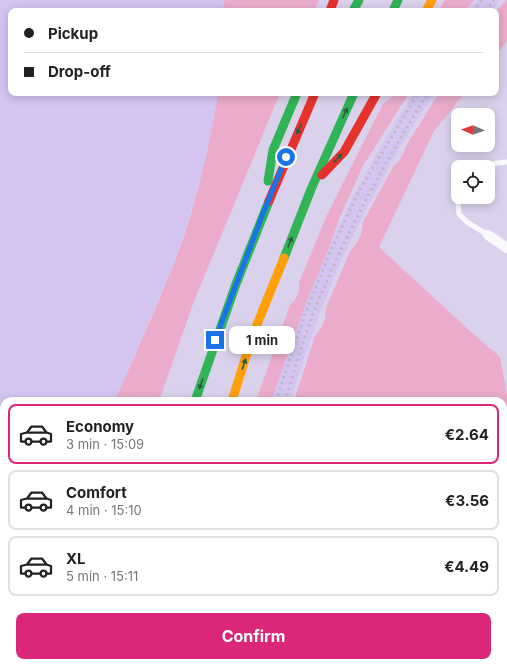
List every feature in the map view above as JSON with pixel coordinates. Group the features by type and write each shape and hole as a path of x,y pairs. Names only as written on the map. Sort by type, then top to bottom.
{"highway":[{"path":"262,216 273,150 296,96"},
{"path":"196,397 210,354 262,216 286,157 314,96"},
{"path":"233,397 252,337 312,187 353,96"},
{"path":"312,187 344,152 375,96"}],"street":[{"path":"488,235 507,248"}],"lane":[{"path":"495,163 507,162"},
{"path":"458,204 459,214 467,222 488,235"}],"shaded area":[{"path":"0,0 225,0 223,8 8,8 8,96 217,96 217,100 201,181 175,260 117,397 0,397"},
{"path":"225,0 319,0 315,8 223,8"},
{"path":"445,0 474,0 467,8 440,8"},
{"path":"479,0 500,0 494,8 472,8"},
{"path":"507,0 507,41 499,51 499,8"},
{"path":"217,96 279,96 193,304 160,397 117,397 175,261 189,222 205,161"},
{"path":"392,96 407,96 363,166 340,217 306,303 272,397 257,397 290,305 298,295 299,283 326,217 383,104"},
{"path":"412,96 432,96 400,147 363,215 341,261 319,315 291,397 272,397 306,303 330,245 357,189 387,136"},
{"path":"437,96 463,96 453,108 451,108 451,110 434,131 379,247 500,357 507,397 295,397 315,336 325,319 326,308 350,251 357,243 361,234 363,222 393,167 400,160 409,141"}],"railway":[{"path":"475,8 482,0"},
{"path":"488,8 494,0"},
{"path":"277,397 305,314 330,252 359,191 416,96"},
{"path":"286,397 312,317 350,230 395,147 426,96"}],"traffic: fast":[{"path":"355,8 359,0"},
{"path":"394,8 398,0"},
{"path":"268,181 273,150 296,96"},
{"path":"284,258 312,187 353,96"},
{"path":"196,397 236,284 269,201"}],"traffic: slow":[{"path":"428,8 432,0"},
{"path":"233,397 252,337 284,258"}],"traffic: jam":[{"path":"331,8 334,0"},
{"path":"269,201 314,96"},
{"path":"322,175 344,152 375,96"}],"route":[{"path":"215,340 286,157"}]}
